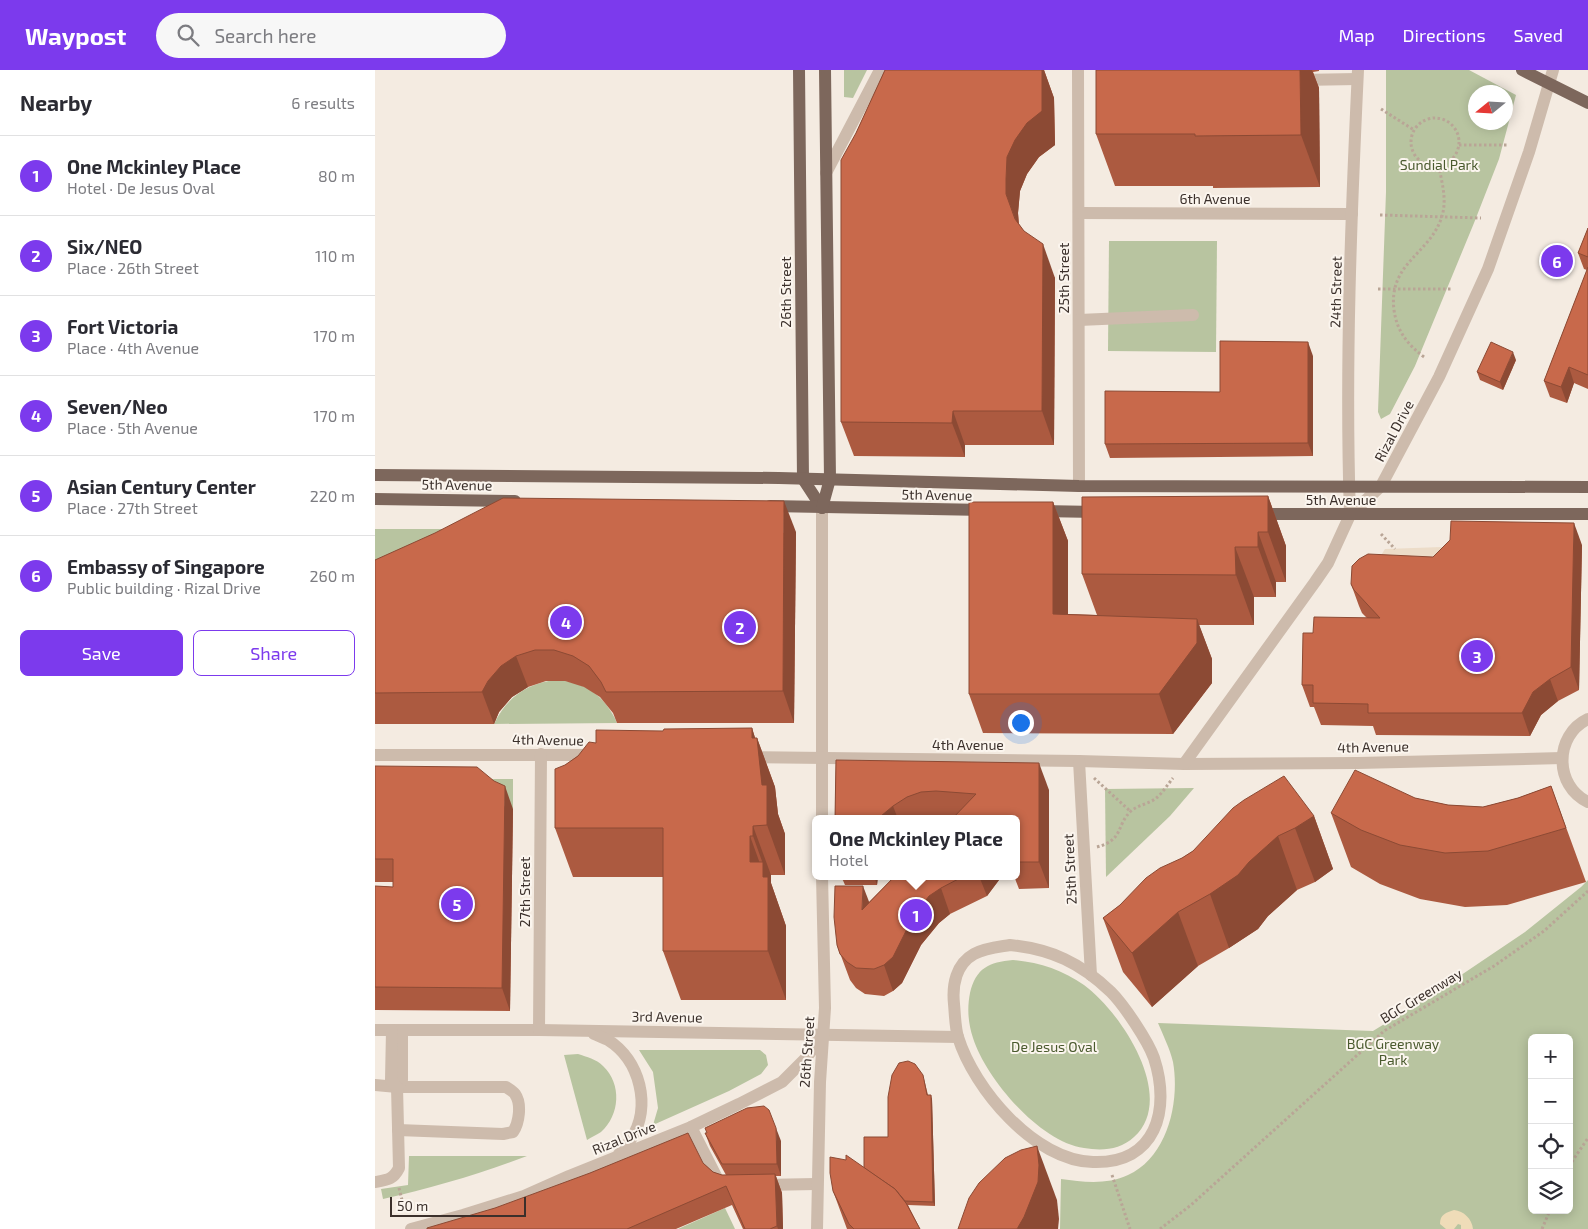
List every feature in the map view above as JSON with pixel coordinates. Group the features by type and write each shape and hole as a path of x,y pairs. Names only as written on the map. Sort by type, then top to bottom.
{"main road":[{"name":"26th Street","path":"799,70 803,479"},
{"path":"822,508 830,479 825,70"},
{"path":"1522,70 1588,103"},
{"name":"5th Avenue","path":"375,475 830,479 1079,486 1588,487"},
{"path":"803,479 822,508"},
{"name":"5th Avenue","path":"375,499 525,501"},
{"name":"5th Avenue","path":"761,506 997,510"},
{"path":"1027,511 1106,512"},
{"name":"5th Avenue","path":"1246,514 1588,514"}],"street":[{"path":"826,173 880,70"},
{"name":"25th Street","path":"1078,70 1079,486"},
{"name":"Rizal Drive","path":"1184,764 1328,563 1350,515 1381,486 1439,378 1488,269 1529,152 1553,70"},
{"path":"1289,80 1357,74"},
{"name":"24th Street","path":"1350,515 1352,214 1357,74"},
{"name":"6th Avenue","path":"1079,214 1352,214"},
{"path":"1079,320 1193,315"},
{"path":"822,508 822,815"},
{"path":"1588,719 1572,732 1565,744 1562,758 1563,774 1571,788 1588,802"},
{"name":"27th Street","path":"539,1030 541,754"},
{"name":"4th Avenue","path":"375,755 609,755"},
{"name":"4th Avenue","path":"731,757 1184,764 1358,763 1562,758"},
{"name":"25th Street","path":"1079,761 1091,976"},
{"name":"26th Street","path":"817,1229 820,1082 825,1008 822,880"},
{"path":"1010,945 1052,953 1091,976 1112,992 1128,1013 1153,1056 1160,1082 1161,1105 1152,1136 1139,1150 1125,1158 1107,1163 1069,1158 1047,1148 1027,1135 1007,1117 975,1073 958,1036 953,995 954,980 961,965 973,955 988,948 1010,945"},
{"name":"3rd Avenue","path":"375,1030 539,1030 958,1036"},
{"path":"375,1182 387,1180 395,1176 399,1168 397,1087 402,1080 397,1030"},
{"path":"587,1032 608,1040 625,1055 637,1074 642,1096 640,1118 632,1139 617,1156"},
{"name":"Rizal Drive","path":"411,1229 524,1196 691,1127 782,1082 805,1059 824,1035"},
{"path":"375,1085 397,1087 506,1087 515,1092 518,1101 517,1125 513,1132 503,1134 398,1130"},
{"path":"691,1127 717,1178 722,1183 744,1185 817,1184"}],"path":[{"path":"1381,109 1414,130"},
{"path":"1431,118 1447,120 1453,125 1458,134 1459,145 1454,159 1439,167 1423,163 1417,158 1412,149 1411,141 1414,130 1422,121 1431,118"},
{"path":"1459,145 1508,145"},
{"path":"1424,356 1411,347 1402,336 1395,319 1394,289 1398,277 1434,233 1442,217 1444,202 1439,167"},
{"path":"1380,215 1481,218"},
{"path":"1378,289 1452,289"},
{"path":"1381,534 1395,549"},
{"path":"1079,761 1105,789 1130,811"},
{"path":"1084,850 1105,845 1112,841 1120,831 1130,811 1155,799 1184,764"},
{"name":"BGC Greenway","path":"1160,1229 1191,1205 1384,1031 1494,966 1537,936 1588,891"},
{"path":"1573,1160 1588,1138"},
{"path":"1107,1163 1130,1229"},
{"path":"1541,1229 1548,1214"}],"green space":[{"path":"844,70 867,70 853,98 844,97"},
{"name":"Sundial Park","path":"1386,70 1469,70 1497,85 1468,85 1468,130 1507,130 1499,159 1415,366 1390,414 1381,419 1378,412 1386,192"},
{"name":"Sundial Park","path":"1513,93 1516,95 1513,106"},
{"path":"1109,241 1217,241 1216,352 1108,351"},
{"path":"375,529 514,529 375,596"},
{"path":"556,680 577,684 593,692 607,705 617,723 494,724 511,699 519,693 536,684"},
{"path":"482,779 513,779 513,809"},
{"path":"1194,788 1170,816 1106,877 1105,789"},
{"name":"BGC Greenway Park","path":"1588,880 1588,1229 1060,1229 1061,1179 1095,1182 1120,1178 1142,1167 1162,1142 1172,1110 1175,1094 1175,1077 1172,1057 1158,1023 1373,1031 1433,994 1525,932"},
{"name":"De Jesus Oval","path":"1013,960 1050,968 1068,975 1084,985 1113,1014 1127,1034 1139,1056 1147,1078 1150,1100 1146,1120 1134,1137 1123,1145 1104,1149 1084,1148 1067,1143 1050,1134 1017,1106 990,1072 971,1032 968,1010 970,993 976,978 985,968 997,962"},
{"path":"639,1050 760,1050 766,1055 768,1065 761,1074 729,1091 653,1125 658,1108 653,1072"},
{"path":"578,1054 594,1060 603,1066 609,1073 616,1090 615,1108 612,1117 601,1132 587,1140 564,1055"},
{"path":"409,1156 527,1156 456,1180 383,1199 381,1189 408,1185"},
{"path":"725,1208 735,1229 678,1229"}],"sand":[{"path":"1454,1210 1467,1216 1473,1229 1461,1229 1461,1225 1458,1224 1454,1229 1446,1229 1440,1224 1442,1216"}],"shaded area":[{"path":"1442,547 1433,560 1380,557 1385,549"}],"building":[{"path":"885,70 1042,70 1042,111 1027,123 1015,140 1007,157 1006,194 1015,219 1024,231 1043,244 1042,411 953,411 952,423 841,422 841,160 856,133"},
{"path":"1096,70 1300,70 1301,135 1195,136 1195,134 1096,134"},
{"path":"1588,228 1588,257 1578,253"},
{"path":"1588,267 1588,375 1569,367 1561,387 1544,381"},
{"path":"1220,341 1308,342 1308,443 1105,444 1105,391 1220,392"},
{"path":"1491,342 1513,352 1500,382 1477,372"},
{"path":"1268,496 1268,532 1258,532 1258,547 1235,547 1236,575 1082,574 1082,497"},
{"path":"503,498 784,501 783,691 606,692 589,666 573,656 554,650 535,650 516,656 501,666 488,681 482,692 375,693 375,560 435,533"},
{"path":"969,502 1053,502 1053,614 1197,619 1197,643 1159,694 969,694"},
{"path":"1451,521 1574,523 1571,667 1550,679 1533,692 1522,713 1368,713 1368,704 1313,703 1313,685 1302,685 1303,633 1313,633 1314,617 1380,618 1354,590 1351,584 1352,566 1368,554 1433,557 1450,540"},
{"path":"752,728 752,738 757,738 762,785 767,785 767,825 753,826 753,836 750,836 750,862 763,862 763,877 768,877 768,951 663,951 663,828 555,828 555,769 578,756 589,742 596,743 596,730 663,731 664,729"},
{"path":"836,760 1039,763 1039,862 1020,862 1020,815 956,815 976,794 936,791 921,792 907,797 882,815 835,815"},
{"path":"375,766 477,767 494,781 505,786 502,988 375,987 375,886 393,887 393,859 375,859"},
{"path":"1355,770 1415,798 1448,805 1483,807 1518,798 1551,786 1566,828 1488,851 1445,853 1400,845 1361,830 1331,813"},
{"path":"1284,776 1314,816 1278,836 1249,862 1238,875 1178,912 1132,953 1103,918 1120,905 1146,878 1160,868 1193,851 1233,808"},
{"path":"891,880 956,880 929,896 912,919 893,957 884,965 874,969 856,968 840,954 837,945 834,917 835,886 863,886 862,910"},
{"path":"908,1061 915,1064 923,1075 927,1095 931,1095 933,1202 905,1201 895,1189 864,1168 864,1137 888,1137 888,1097 892,1075 899,1063"},
{"path":"764,1106 769,1110 776,1128 777,1164 722,1164 705,1133 707,1133 705,1128 747,1108"},
{"path":"688,1133 703,1163 713,1172 722,1175 775,1174 777,1226 770,1229 745,1229 726,1186 627,1229 427,1229 495,1208 590,1173"},
{"path":"1037,1146 1038,1182 1017,1229 958,1229 969,1198 979,1183 1005,1158 1021,1150"},
{"path":"846,1155 895,1189 906,1203 920,1229 854,1229 849,1224 833,1191 830,1173 830,1157 846,1160"}],"place":[{"name":"Embassy of Singapore","path":"1557,261"},
{"name":"Seven/Neo","path":"566,622"},
{"name":"Six/NEO","path":"740,627"},
{"name":"Fort Victoria","path":"1477,656"},
{"name":"Asian Century Center","path":"457,904"},
{"name":"One Mckinley Place","path":"916,915"}]}
